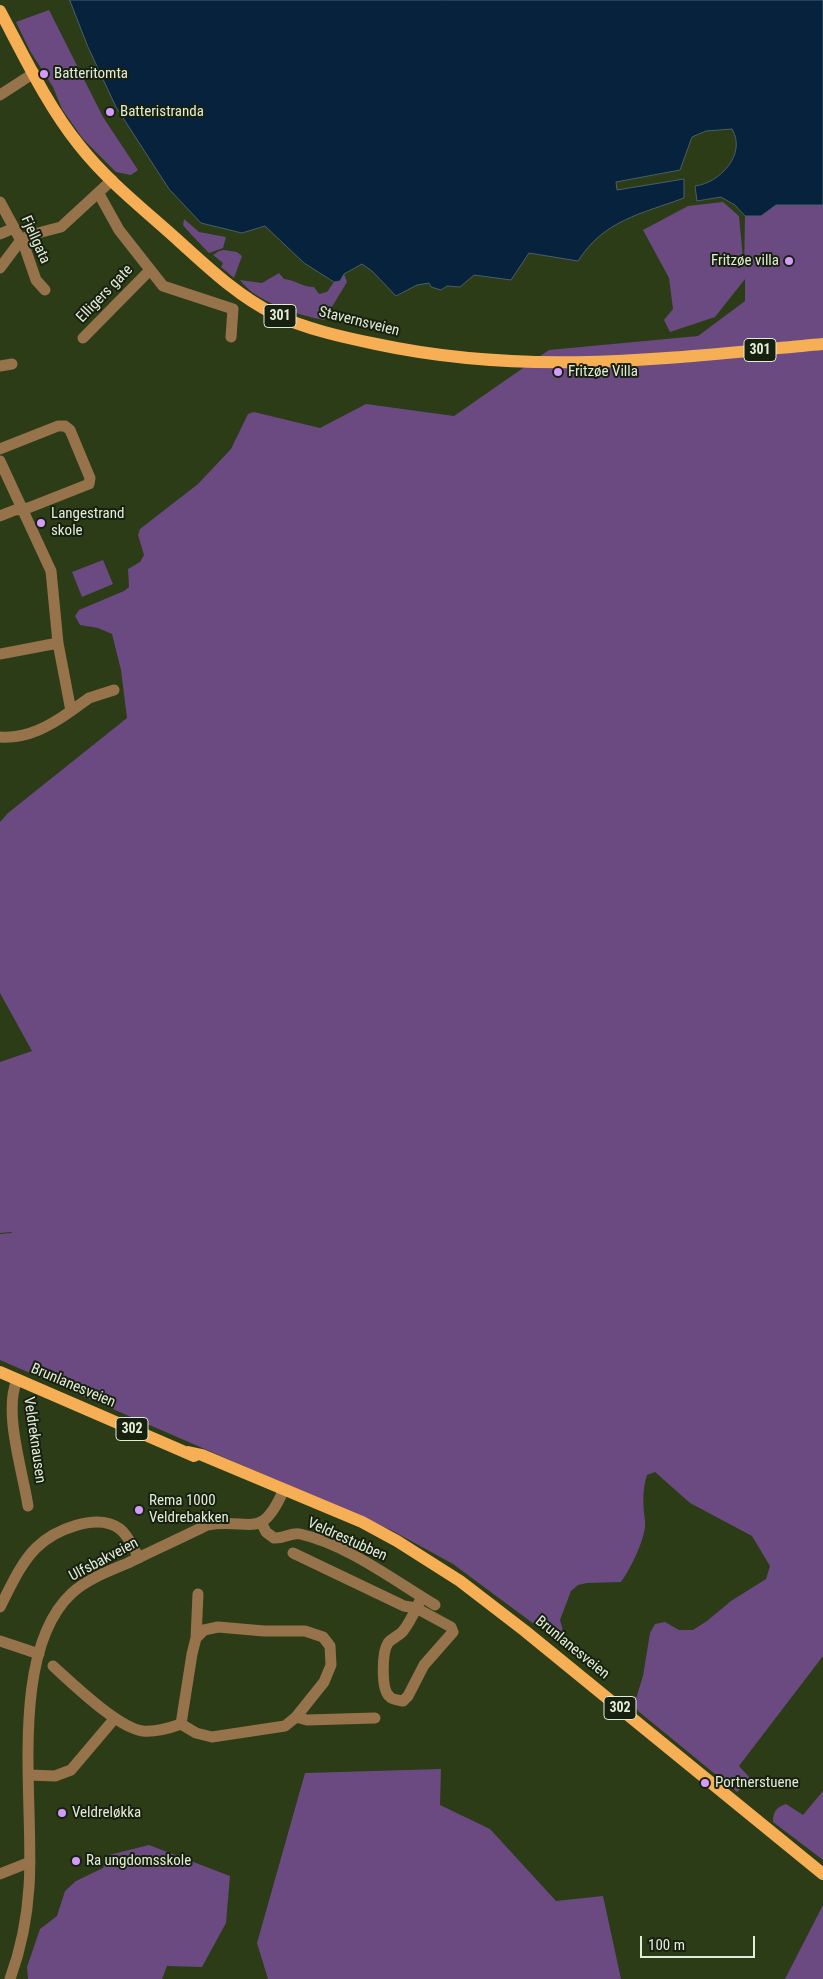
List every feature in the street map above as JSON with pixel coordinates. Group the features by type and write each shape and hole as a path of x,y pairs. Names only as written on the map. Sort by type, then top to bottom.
{"main road":[{"name":"Stavernsveien","path":"0,10 69,132 88,156 218,276 248,299 295,322 370,343 452,357 562,364 636,361 823,344"},
{"name":"Brunlanesveien","path":"0,1372 188,1452 202,1455 411,1551 485,1599 823,1874"}],"street":[{"path":"0,96 34,73"},
{"path":"0,268 20,240 30,234 61,227 112,180"},
{"name":"Elligers gate","path":"99,194 119,230 149,271 163,286 230,306 234,312 231,337"},
{"name":"Fjellgata","path":"0,202 20,240 36,280 45,290"},
{"path":"0,234 14,228"},
{"name":"Elligers gate","path":"83,338 149,271"},
{"path":"0,366 12,364"},
{"path":"0,449 58,426 65,426 73,438 90,478 90,482 23,509 0,516"},
{"path":"0,461 51,572 58,643 71,711"},
{"path":"0,654 58,643"},
{"path":"0,736 32,733 55,722 89,698 114,690"},
{"name":"Veldreknausen","path":"17,1380 12,1392 14,1426 28,1506"},
{"path":"261,1522 271,1516 283,1493"},
{"path":"0,1608 36,1548 71,1526 96,1522 112,1524 121,1529 139,1558"},
{"name":"Ulfsbakveien","path":"10,1979 24,1932 30,1862 30,1702 39,1654 48,1625 72,1593 101,1575 207,1526 228,1523 247,1526 261,1522"},
{"name":"Veldrestubben","path":"261,1522 270,1536 284,1538 295,1533 308,1536 370,1565 435,1604"},
{"path":"293,1553 404,1606 416,1608 451,1627 452,1632 424,1665 408,1696 403,1701 391,1699 385,1689 385,1651 390,1641 404,1630 416,1608 422,1597"},
{"path":"181,1724 196,1638 198,1594"},
{"path":"53,1666 126,1725 143,1731 170,1728 181,1724 204,1736 222,1737 285,1726 296,1717 324,1682 331,1665 330,1646 323,1637 305,1631 264,1631 218,1627 204,1630 196,1638"},
{"path":"0,1641 39,1654"},
{"path":"296,1717 307,1720 375,1718"},
{"path":"29,1775 54,1776 70,1770 115,1718"},
{"path":"0,1874 30,1862"}],"shaded area":[{"path":"49,10 103,117 138,170 131,175 116,172 83,139 62,109 53,87 30,51 16,22"},
{"path":"723,202 739,216 744,269 745,216 761,216 776,205 823,205 823,1656 739,1766 751,1779 737,1792 638,1711 634,1705 643,1676 650,1633 655,1624 665,1622 679,1630 693,1630 731,1601 766,1579 770,1566 752,1536 690,1503 655,1472 647,1475 645,1481 643,1498 645,1527 641,1544 629,1570 621,1582 587,1583 578,1585 571,1591 560,1620 565,1638 561,1644 453,1564 391,1530 0,1360 0,1234 12,1232 0,1233 0,1062 32,1051 0,993 0,822 8,813 127,718 121,670 112,634 98,628 80,625 75,616 79,610 124,591 129,587 128,569 140,562 144,555 138,535 140,529 198,484 231,449 248,414 254,412 320,428 366,404 454,416 549,350 698,336 745,301 745,279 715,317 670,332 664,320 673,309 669,278 643,230 688,206"},
{"path":"184,219 199,232 226,237 223,248 209,253 183,225"},
{"path":"224,250 237,252 242,256 234,278 221,267 223,263 213,255"},
{"path":"279,273 284,279 314,287 319,294 327,292 334,282 340,281 344,274 347,282 324,320 303,315 266,301 247,288 240,280 262,283"},
{"path":"103,560 113,584 82,597 72,572"},
{"path":"441,1769 440,1805 490,1829 556,1901 603,1896 621,1979 268,1979 257,1943 305,1773"},
{"path":"823,1791 823,1860 773,1822 776,1810 786,1804 803,1815"},
{"path":"149,1845 230,1876 226,1923 202,1967 167,1966 162,1979 28,1979 27,1967 40,1929 57,1916 65,1891 76,1881 103,1868 109,1855"},
{"path":"823,1905 823,1979 785,1979"}],"water":[{"path":"70,0 823,0 823,205 776,205 761,216 745,216 735,205 721,197 697,201 695,186 704,184 722,173 729,166 736,148 736,139 732,129 706,131 692,137 680,170 616,182 617,190 684,179 684,198 638,214 612,227 588,247 578,261 529,253 511,280 474,275 460,287 447,286 441,290 431,287 429,283 417,285 396,296 372,271 362,264 344,274 340,281 334,282 304,263 265,226 242,233 201,223 169,189 116,107 88,47"}],"place":[{"name":"Batteritomta","path":"44,74"},
{"name":"Batteristranda","path":"110,112"},
{"name":"Fritzøe villa","path":"789,261"},
{"name":"Fritzøe Villa","path":"558,372"},
{"name":"Langestrand skole","path":"41,523"},
{"name":"Rema 1000 Veldrebakken","path":"139,1510"},
{"name":"Portnerstuene","path":"705,1783"},
{"name":"Veldreløkka","path":"62,1813"},
{"name":"Ra ungdomsskole","path":"76,1861"}]}
